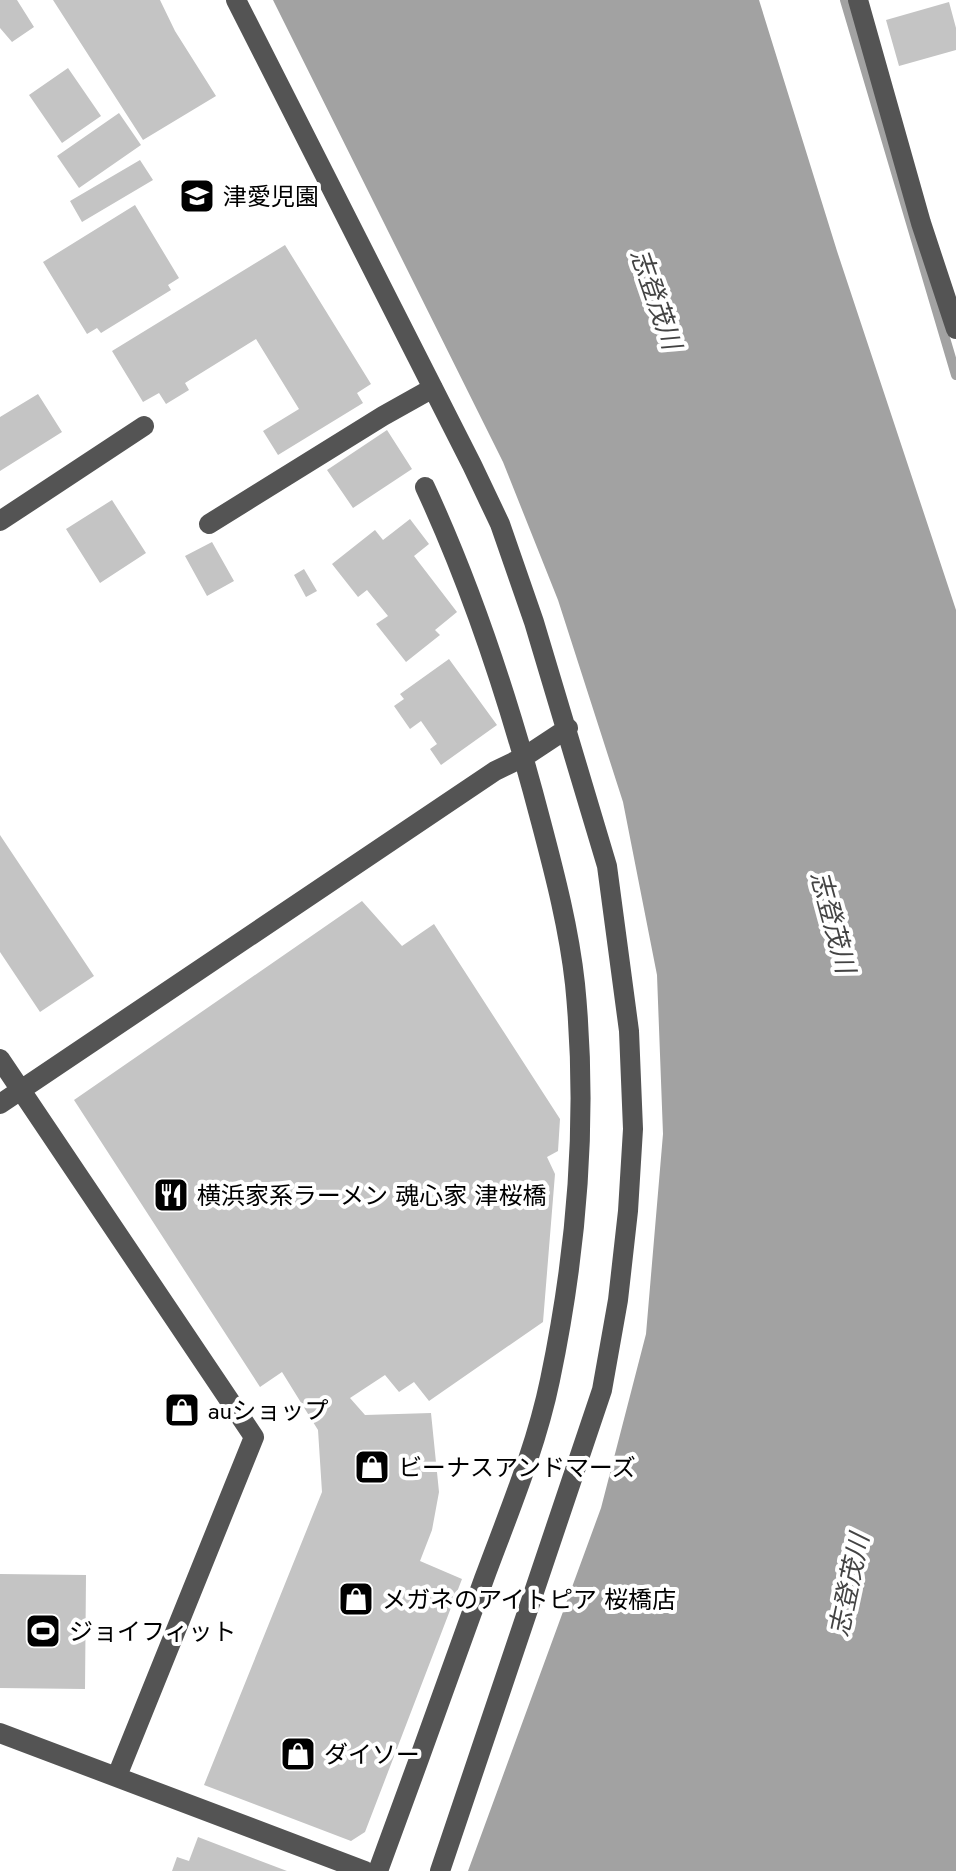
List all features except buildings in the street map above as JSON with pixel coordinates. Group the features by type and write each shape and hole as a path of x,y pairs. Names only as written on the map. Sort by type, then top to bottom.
{"street":[{"path":"236,0 500,524 568,728 607,866 629,1031 633,1129 628,1211 618,1300 602,1390 440,1871"},
{"path":"858,0 921,223 956,329"},
{"path":"209,524 433,388"},
{"path":"0,521 144,426"},
{"path":"378,1871 525,1466 549,1383 568,1279 577,1182 580,1097 575,984 562,906 524,757 481,621 453,546 425,487"},
{"path":"0,1104 495,771 524,757 568,728"},
{"path":"0,1059 254,1437 117,1776"},
{"path":"0,1733 365,1871"}],"water":[{"name":"志登茂川","path":"273,0 759,0 837,251 956,610 956,1871 468,1871 601,1508 646,1334 663,1134 657,975 623,802 558,600 503,462"}],"waterway":[{"path":"845,0 956,375"}],"place":[{"name":"津愛児園","path":"197,196"},
{"name":"横浜家系ラーメン 魂心家 津桜橋","path":"171,1195"},
{"name":"auショップ","path":"182,1410"},
{"name":"ビーナスアンドマーズ","path":"372,1467"},
{"name":"メガネのアイトピア 桜橋店","path":"356,1599"},
{"name":"ジョイフィット","path":"43,1631"},
{"name":"ダイソー","path":"298,1754"}]}
